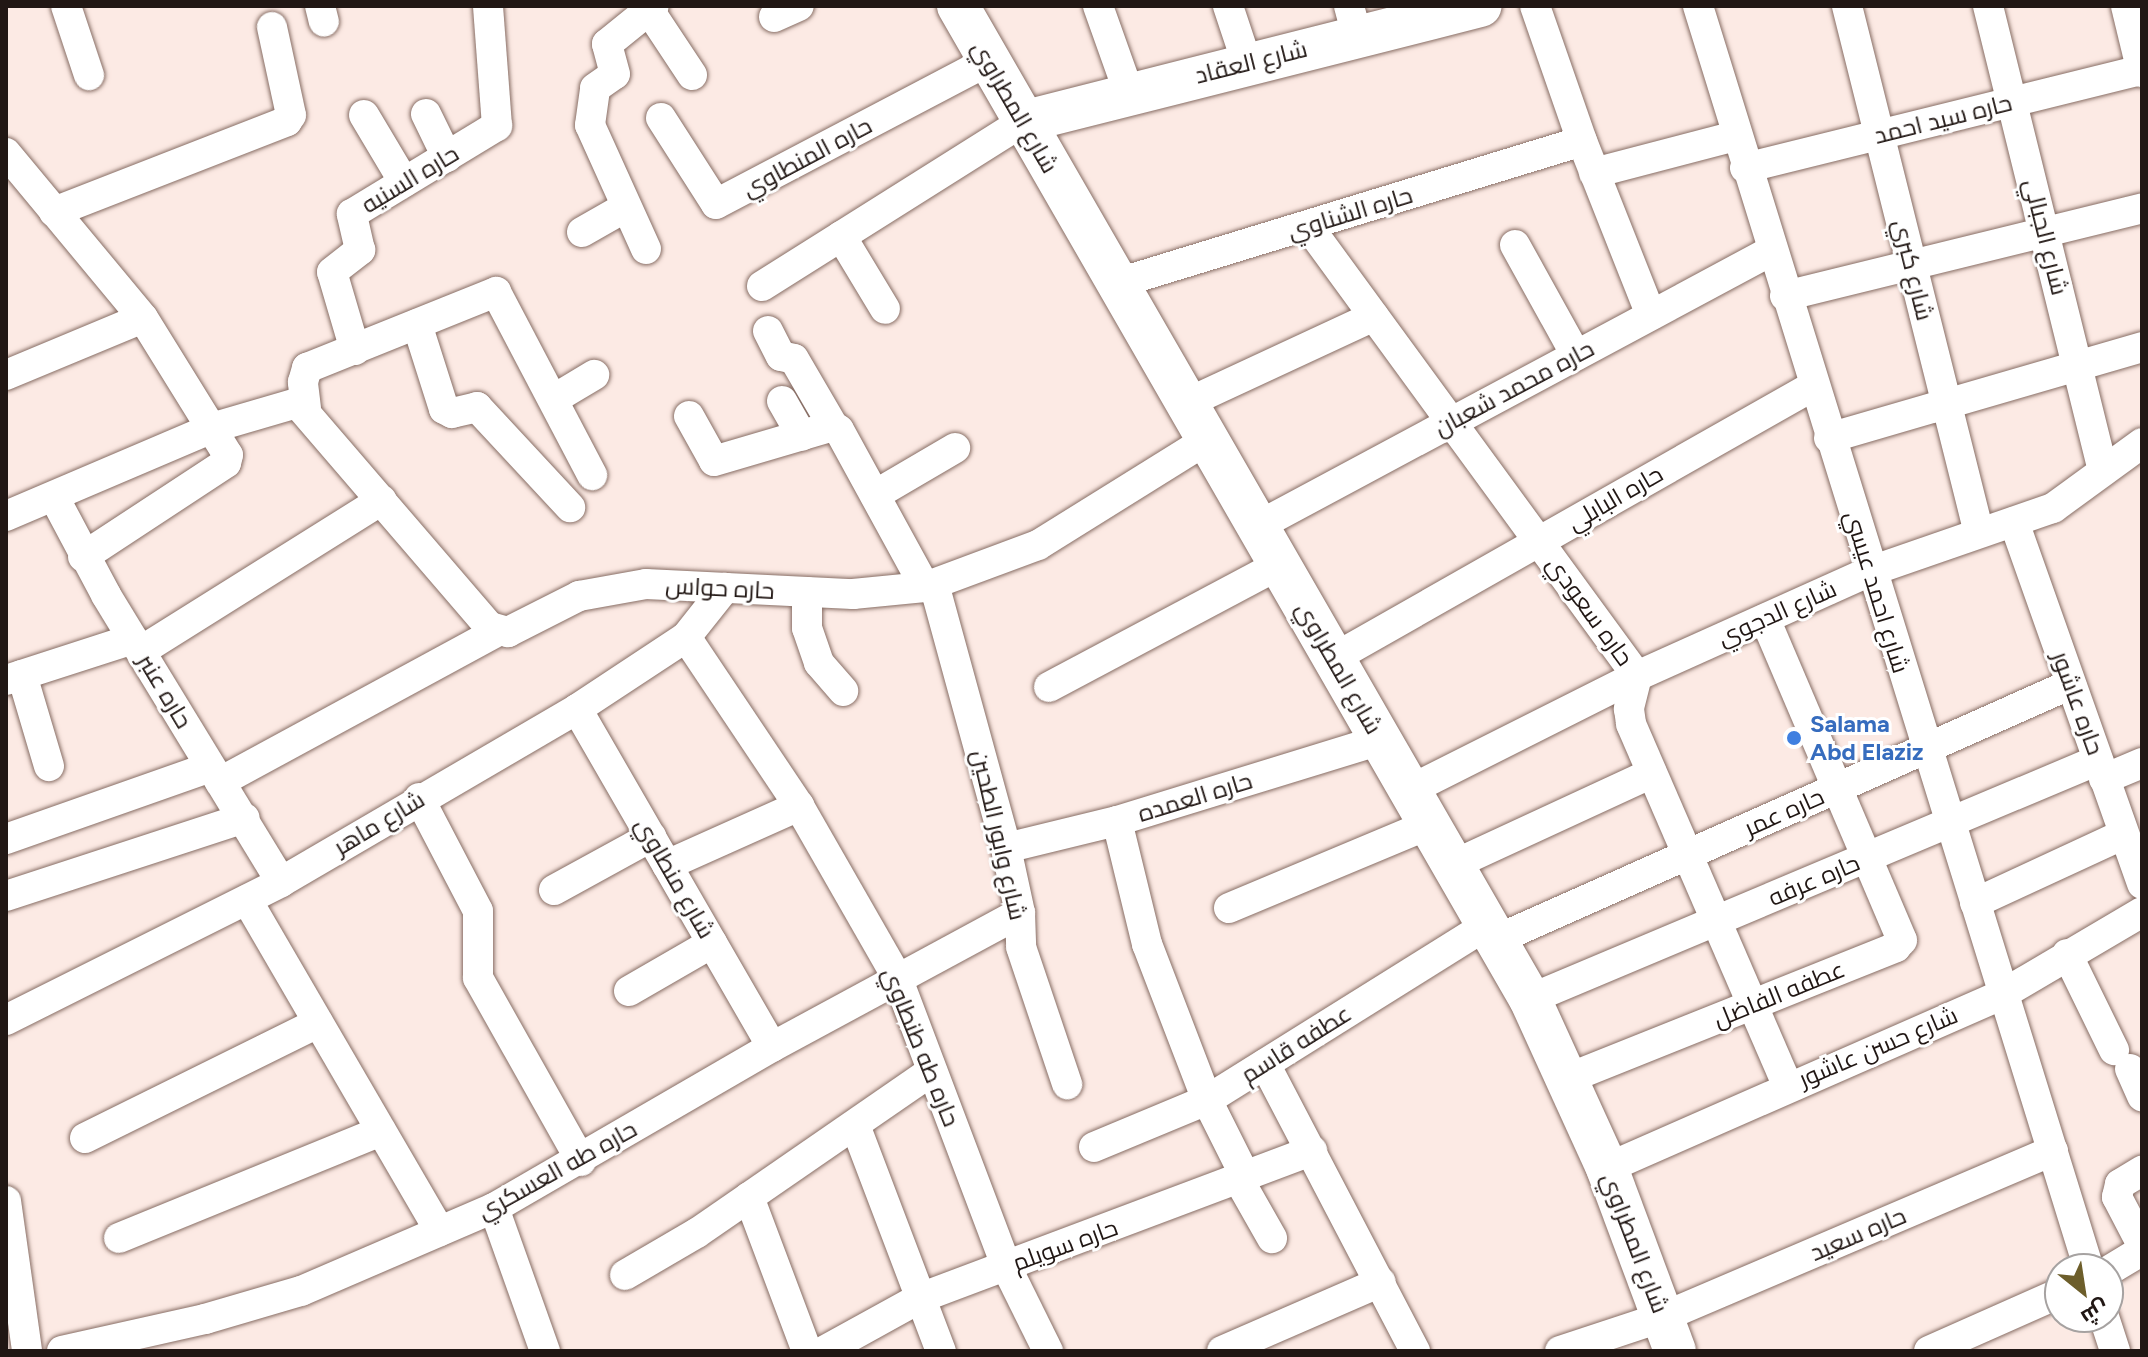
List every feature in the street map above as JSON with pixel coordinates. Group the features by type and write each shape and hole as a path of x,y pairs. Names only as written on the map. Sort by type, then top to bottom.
{"street":[{"path":"66,6 89,75"},
{"name":"حاره السنيه","path":"355,350 332,272 360,250 352,214 497,126 488,6"},
{"name":"شارع المطراوي","path":"958,6 1022,122 1494,932 1530,999 1569,1078 1607,1168 1669,1334"},
{"path":"1098,6 1129,93"},
{"path":"1228,6 1247,63"},
{"name":"شارع العقاد","path":"1022,122 1247,63 1353,21 1481,6"},
{"path":"1535,6 1594,173 1651,315"},
{"name":"شارع احمد عيسي","path":"1698,6 1735,136 2084,1253"},
{"name":"شارع كبري","path":"1847,6 1979,533"},
{"name":"شارع الجبالي","path":"1988,6 2103,469"},
{"path":"2126,6 2142,71"},
{"path":"646,249 590,130 594,92 615,74 607,44 651,8 692,75"},
{"path":"54,212 287,121 291,115 272,27"},
{"name":"حاره المنطاوي","path":"661,118 716,204 988,61"},
{"name":"حاره سيد احمد","path":"1745,168 2142,71"},
{"path":"426,114 447,157"},
{"path":"364,115 404,182"},
{"path":"762,286 1022,122"},
{"path":"1594,173 1735,136"},
{"name":"حاره الشناوي","path":"1118,283 1582,141"},
{"path":"7,156 143,318 215,427 226,463 83,557"},
{"path":"582,232 626,207"},
{"path":"1785,296 2142,208"},
{"name":"حاره سعودي","path":"1308,226 1637,676 1629,717 1788,1086"},
{"path":"841,236 885,309"},
{"path":"1515,245 1576,355"},
{"name":"حاره محمد شعبان","path":"1258,526 1771,251"},
{"path":"306,408 303,382 307,368 496,292 592,475"},
{"path":"1187,403 1374,316"},
{"path":"6,375 143,318"},
{"path":"417,324 444,409 452,413 477,407 570,507"},
{"name":"شارع وابور الطحين","path":"768,331 781,356 794,359 930,586 1006,848 1020,913 1021,947 1067,1084"},
{"path":"1829,438 2142,347"},
{"path":"554,399 594,375"},
{"name":"حاره البابلي","path":"1334,658 1813,386"},
{"path":"782,401 802,436"},
{"path":"6,516 215,427 293,403 306,408 382,500 498,631"},
{"path":"689,416 714,461 833,426"},
{"name":"حاره حواس","path":"6,839 215,774 498,631 518,630 579,596 646,584 807,592 893,592 930,586 1038,545 1208,439"},
{"name":"شارع الدجوي","path":"1229,908 1420,807 1637,676 1871,571 2053,508 2103,469 2141,447"},
{"path":"875,495 955,448"},
{"name":"حاره عنبر","path":"54,497 83,557 245,818 281,882"},
{"path":"49,766 14,678 137,645 382,500"},
{"name":"حاره عاشور","path":"2014,522 2142,884"},
{"path":"1049,687 1280,564"},
{"name":"شارع ماهر","path":"6,1020 281,882 419,798 577,709 686,637 725,588"},
{"path":"807,592 807,628 819,663 843,691"},
{"path":"1765,619 1868,857"},
{"name":"حاره طه طنطاوي","path":"686,637 799,806 897,977 1006,1266 1048,1351"},
{"name":"حاره عمر","path":"1494,932 1688,855 2071,684"},
{"name":"شارع منطاوي","path":"577,709 772,1047"},
{"name":"حاره العمده","path":"1006,848 1117,821 1381,740"},
{"name":"حاره عرفه","path":"1530,999 1950,823 2101,770 2142,763"},
{"path":"1453,865 1652,773"},
{"path":"419,798 478,911 478,978 581,1161"},
{"path":"667,865 799,806"},
{"path":"6,896 245,818"},
{"path":"1117,821 1147,944 1207,1100 1272,1238"},
{"path":"1975,903 2124,834"},
{"path":"554,890 651,837"},
{"name":"عطفه الفاضل","path":"1569,1078 1901,943 1868,857"},
{"path":"247,900 440,1231"},
{"name":"شارع حسن عاشور","path":"1607,1168 2003,994 2142,912"},
{"name":"حاره طه العسكري","path":"62,1351 253,1306 347,1273 494,1208 581,1161 772,1047 1020,913"},
{"name":"عطفه قاسم","path":"1094,1147 1207,1100 1494,932"},
{"path":"629,991 712,943"},
{"path":"2067,954 2142,1096"},
{"path":"85,1138 318,1023"},
{"path":"1265,1064 1415,1351"},
{"path":"625,1275 749,1197 932,1071"},
{"path":"855,1125 941,1351"},
{"path":"119,1238 381,1131"},
{"name":"حاره سويلم","path":"824,1351 920,1298 1312,1151"},
{"name":"حاره سعيد","path":"1560,1351 1669,1334 2053,1151"},
{"path":"2124,1262 2140,1252 2117,1197 2120,1184 2142,1171"},
{"path":"749,1197 807,1351"},
{"path":"6,1201 27,1351"},
{"path":"494,1208 545,1351"},
{"path":"1222,1351 1381,1282"},
{"path":"1929,1351 2044,1300"}],"place":[{"name":"Salama Abd Elaziz","path":"1794,738"}]}
